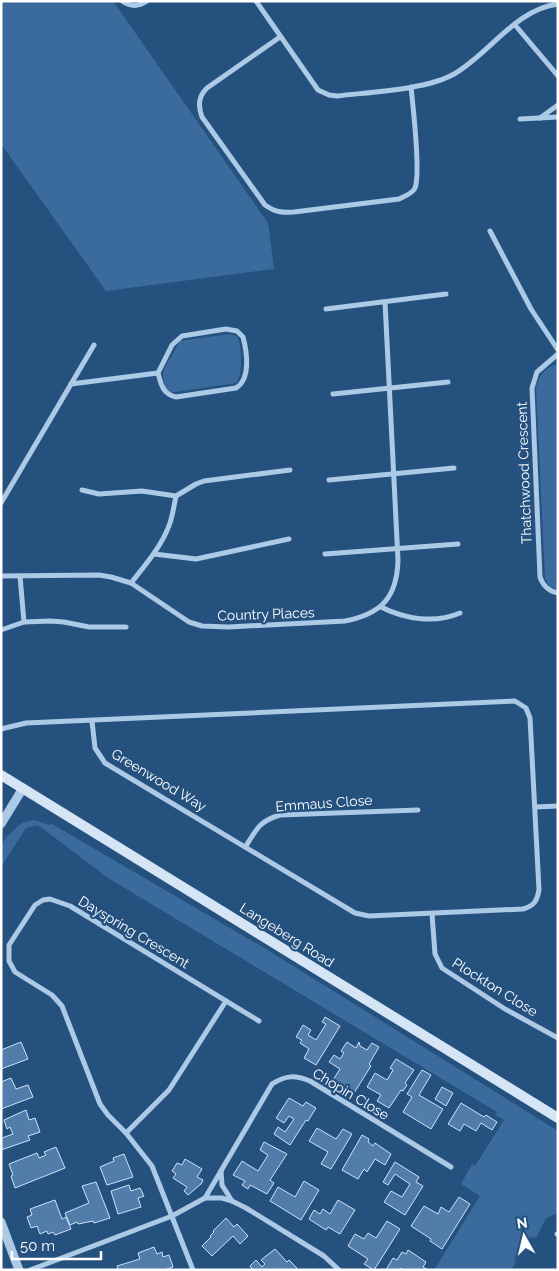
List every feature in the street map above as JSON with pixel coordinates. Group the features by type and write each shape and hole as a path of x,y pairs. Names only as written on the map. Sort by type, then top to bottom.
{"main road":[{"name":"Langeberg Road","path":"1,776 558,1118"}],"street":[{"path":"122,1 129,6 137,6 147,1"},
{"path":"256,1 312,82 324,93 337,96 411,87 433,82 454,74 468,65 536,9 558,4"},
{"path":"515,25 558,76"},
{"path":"280,37 207,88 200,98 199,104 202,117 265,206 272,210 284,213 294,212 399,199 408,195 415,187 417,172 411,87"},
{"path":"540,118 558,105"},
{"path":"520,119 558,118"},
{"path":"490,231 530,309 558,350"},
{"path":"326,309 446,294"},
{"path":"385,302 398,570 395,584 381,607 404,616 418,618 443,618 460,613"},
{"path":"226,329 237,331 244,337 245,377 241,385 236,388 170,396 161,386 158,373 172,345 182,336 226,329"},
{"path":"1,503 94,344"},
{"name":"Thatchwood Crescent","path":"558,354 537,372 532,388 540,577 549,591 558,593"},
{"path":"71,384 158,373"},
{"path":"332,394 448,382"},
{"path":"329,480 454,468"},
{"path":"82,490 99,494 142,491 176,496 204,481 290,470"},
{"path":"131,583 154,554 170,523 176,496"},
{"path":"154,554 196,559 289,539"},
{"path":"325,554 458,544"},
{"name":"Country Places","path":"1,576 111,576 131,583 189,622 213,628 345,621 367,616 381,607"},
{"path":"20,576 24,622"},
{"path":"1,630 24,622 64,622 99,628 126,627"},
{"name":"Greenwood Way","path":"515,701 523,705 529,713 539,890 537,900 532,906 523,909 369,916 355,913 105,763 95,748 92,721 515,701"},
{"path":"1,729 26,723 92,721"},
{"path":"1,824 23,788"},
{"path":"535,807 558,806"},
{"name":"Emmaus Close","path":"246,846 260,824 268,818 280,815 418,810"},
{"name":"Dayspring Crescent","path":"193,1270 152,1166 100,1104 62,1006 52,995 18,976 11,967 9,945 35,905 43,900 50,899 70,906 259,1020"},
{"name":"Plockton Close","path":"432,914 435,954 442,968 505,1009 558,1038"},
{"path":"126,1133 169,1090 226,1001"},
{"name":"Chopin Close","path":"205,1198 272,1084 286,1077 293,1076 310,1081 451,1167"},
{"path":"221,1170 222,1185 232,1201"},
{"path":"30,1270 172,1216 205,1198 222,1198 232,1201 324,1256 339,1270"},
{"path":"1,1222 19,1270"}],"shaded area":[{"path":"1,1 113,1 268,223 274,269 106,291 1,144"},
{"path":"229,334 237,336 240,346 241,367 236,383 175,392 165,388 164,369 180,341"},
{"path":"554,365 558,365 558,590 549,586 545,578 536,388 542,374"},
{"path":"34,820 49,825 52,824 266,949 558,1131 558,1215 555,1214 546,1218 536,1238 531,1237 511,1270 434,1270 480,1196 461,1184 472,1164 475,1166 504,1120 495,1115 497,1112 108,878 38,825 26,828 1,867 1,846 6,837 22,823"}],"building":[{"path":"325,1017 340,1026 316,1065 304,1058 309,1049 300,1043 302,1040 296,1037 303,1025 311,1030 308,1035 316,1040 326,1024 322,1022"},
{"path":"21,1042 28,1059 1,1069 1,1050"},
{"path":"347,1042 356,1048 359,1042 360,1046 367,1050 372,1043 379,1047 369,1064 371,1066 354,1093 333,1080 340,1069 329,1062 334,1055 340,1059 344,1053 341,1051"},
{"path":"396,1059 414,1070 405,1083 407,1085 403,1091 401,1090 389,1108 377,1101 381,1095 367,1087 375,1073 387,1080 393,1070 390,1068"},
{"path":"422,1070 431,1075 419,1095 443,1109 431,1129 403,1112 412,1097 407,1094"},
{"path":"11,1078 16,1089 28,1085 33,1097 1,1109 1,1082"},
{"path":"442,1087 453,1093 446,1106 435,1099"},
{"path":"289,1098 303,1106 306,1102 316,1108 290,1145 274,1134 278,1127 285,1132 294,1119 289,1116 284,1123 276,1118"},
{"path":"461,1103 484,1117 486,1115 497,1122 492,1130 481,1123 476,1131 464,1124 460,1131 448,1124"},
{"path":"26,1110 29,1120 35,1118 40,1132 28,1136 30,1140 1,1150 1,1136 2,1138 13,1134 10,1127 7,1129 4,1120"},
{"path":"317,1128 336,1139 343,1129 352,1134 331,1169 321,1164 328,1152 309,1141"},
{"path":"362,1135 369,1139 368,1142 373,1146 375,1143 391,1154 385,1165 375,1159 367,1172 364,1169 358,1179 342,1170"},
{"path":"264,1142 287,1154 270,1180 274,1183 267,1194 250,1185 248,1189 242,1185 245,1181 233,1175 242,1161 258,1171 268,1155 260,1150"},
{"path":"56,1147 65,1168 15,1188 9,1164 37,1153 39,1158 46,1155 44,1152"},
{"path":"124,1154 133,1177 107,1185 100,1167 114,1161 113,1158"},
{"path":"185,1159 202,1169 197,1177 203,1180 188,1195 184,1191 187,1187 173,1178 176,1174 172,1171 177,1163 182,1165"},
{"path":"395,1162 419,1177 416,1182 423,1186 405,1215 384,1202 391,1191 402,1197 410,1184 395,1174 388,1185 383,1182"},
{"path":"304,1181 319,1190 301,1220 270,1201 278,1187 295,1197"},
{"path":"96,1182 110,1218 94,1223 93,1221 78,1224 77,1222 70,1225 65,1213 89,1203 82,1186"},
{"path":"129,1185 131,1191 140,1188 144,1196 138,1198 141,1207 118,1214 111,1191"},
{"path":"459,1197 470,1204 442,1249 411,1226 424,1206 438,1214 441,1207 449,1212"},
{"path":"55,1200 62,1219 66,1217 71,1229 55,1235 53,1232 48,1234 47,1231 40,1234 37,1226 31,1228 27,1217 32,1215 30,1209"},
{"path":"338,1200 355,1210 340,1234 328,1227 326,1230 309,1219 314,1210 320,1214 323,1209 330,1214"},
{"path":"226,1218 234,1227 237,1224 248,1236 240,1244 233,1236 212,1256 202,1246"},
{"path":"387,1221 400,1229 374,1270 364,1264 368,1259 348,1246 355,1234 364,1239 368,1233 376,1238"},
{"path":"154,1247 157,1254 162,1252 163,1257 169,1255 173,1267 164,1270 118,1270 117,1266 140,1259 138,1253"},
{"path":"275,1249 287,1262 289,1260 297,1268 296,1270 253,1270 250,1266 256,1260 262,1267 265,1264 261,1260"},
{"path":"408,1250 426,1262 423,1267 428,1270 403,1270 401,1268 399,1270 386,1270 393,1258 397,1260 402,1252 406,1254"}]}
